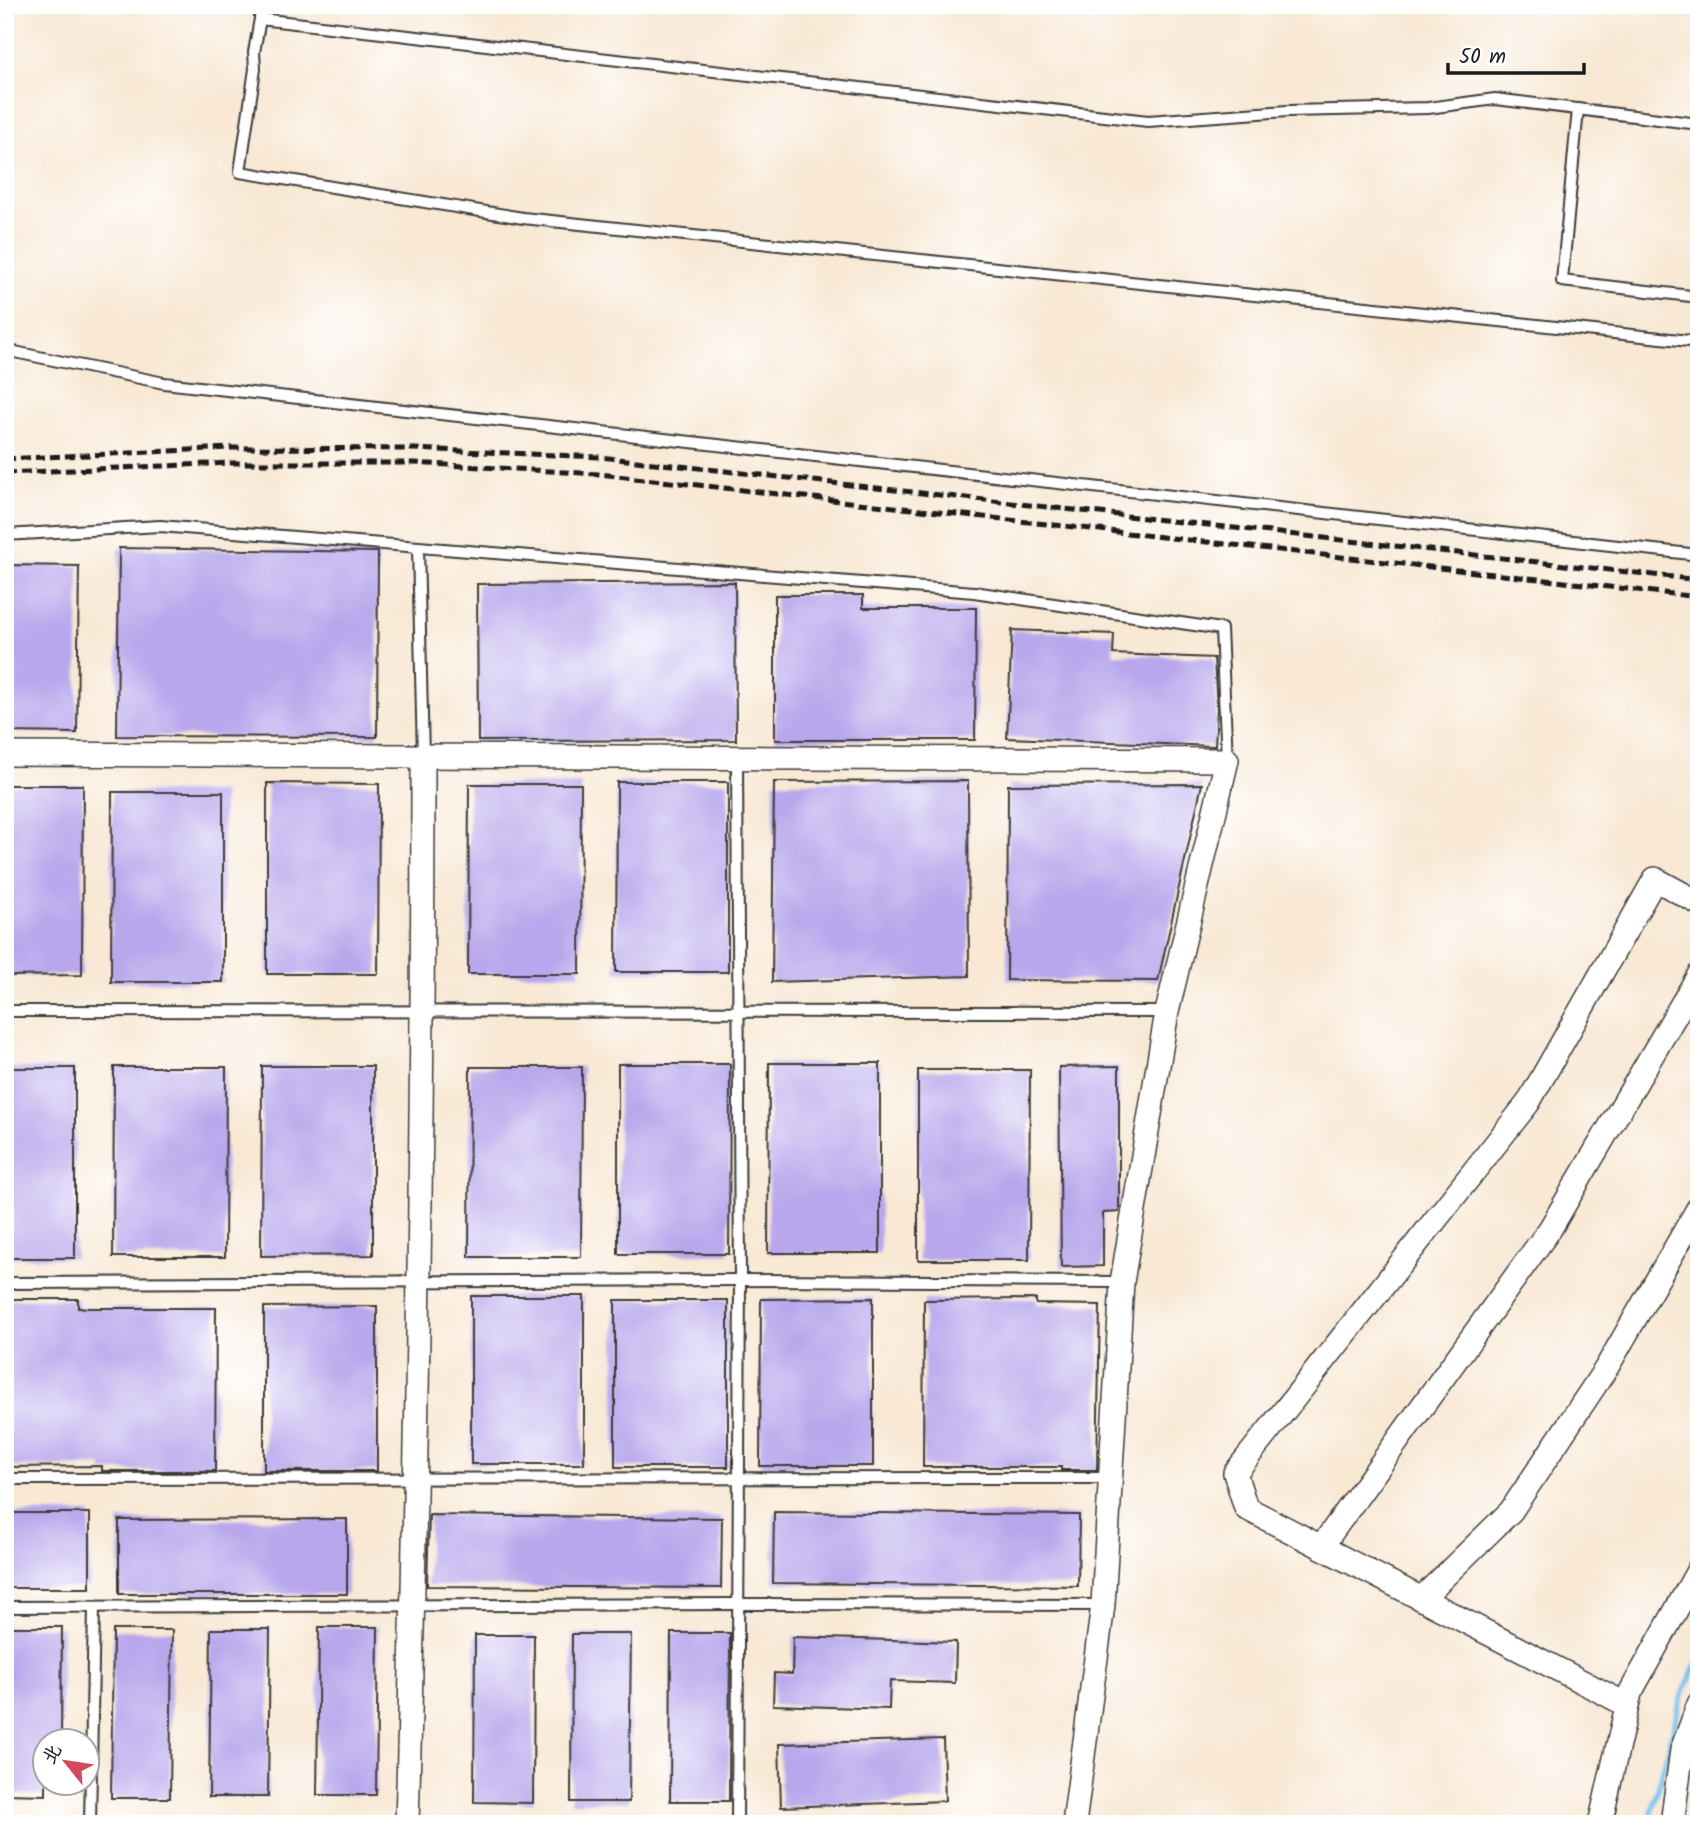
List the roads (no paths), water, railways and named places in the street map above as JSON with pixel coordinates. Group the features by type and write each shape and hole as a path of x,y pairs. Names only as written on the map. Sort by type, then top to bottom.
{"street":[{"path":"5,754 1227,760 1167,1012 1122,1282 1103,1605 1074,1824"},
{"path":"407,1824 423,1012 423,757"},
{"path":"1627,1705 1246,1508 1235,1473 1528,1103 1655,879 1699,903"},
{"path":"1321,1547 1550,1229 1699,975"},
{"path":"1421,1599 1511,1511 1607,1367 1699,1207"},
{"path":"1600,1824 1630,1693 1699,1569"},
{"path":"1672,1824 1686,1750 1699,1704"}],"lane":[{"path":"261,5 240,172 523,218 1699,342"},
{"path":"260,19 1148,121 1289,111 1428,108 1495,99 1699,124"},
{"path":"1578,109 1562,281 1699,297"},
{"path":"5,350 164,383 1699,555"},
{"path":"5,536 160,526 974,592 1221,629 1227,760"},
{"path":"418,547 423,757"},
{"path":"737,758 740,1279 737,1824"},
{"path":"5,1011 1167,1012"},
{"path":"5,1283 740,1279 1122,1282"},
{"path":"5,1479 1111,1478"},
{"path":"5,1607 1103,1605"},
{"path":"90,1824 94,1607"}],"waterway":[{"path":"1649,1824 1681,1698 1699,1660"}],"railway":[{"path":"5,459 232,448 414,449 600,457 1699,580"},
{"path":"5,473 230,463 414,463 599,474 1699,597"}]}
